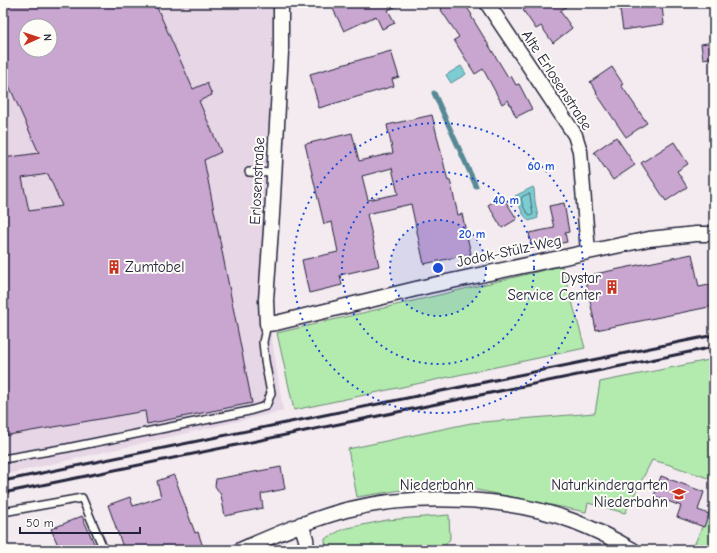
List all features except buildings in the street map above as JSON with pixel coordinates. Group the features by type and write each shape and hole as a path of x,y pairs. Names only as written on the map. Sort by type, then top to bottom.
{"street":[{"name":"Erlosenstraße","path":"267,324 266,300 281,52 281,3"},
{"name":"Alte Erlosenstraße","path":"487,3 575,134 580,151 588,252"},
{"name":"Jodok-Stülz-Weg","path":"267,324 428,286 649,239 696,234 714,234"},
{"name":"Niederbahn","path":"240,550 302,524 345,510 413,500 449,499 493,502 542,511 573,521 633,550"},
{"path":"302,524 307,550"}],"lane":[{"path":"250,172 274,173"},
{"name":"Erlosenstraße","path":"3,459 75,447 249,411 266,406 271,393 263,342 267,324"},
{"path":"3,512 82,498 104,550"}],"shaded area":[{"name":"Zumtobel","path":"3,3 274,3 262,274 283,411 3,475"}],"green space":[{"path":"562,266 585,348 294,410 277,333"},
{"path":"714,359 714,480 652,460 625,513 588,503 586,512 467,488 414,488 357,497 348,449 471,423 595,413 600,382"},
{"path":"714,500 714,550 692,550"},
{"path":"449,515 450,539 441,550 326,550 325,539 343,529 387,520"}],"water":[{"path":"461,66 466,74 451,83 446,75"},
{"path":"533,187 538,218 529,221 523,214 515,196"}],"waterway":[{"path":"434,93 476,186"}],"railway":[{"path":"3,481 714,335"},
{"path":"3,493 714,347"}],"place":[{"name":"Zumtobel","path":"114,267"},
{"name":"Dystar Service Center","path":"612,287"},
{"name":"Naturkindergarten Niederbahn","path":"679,494"}]}
